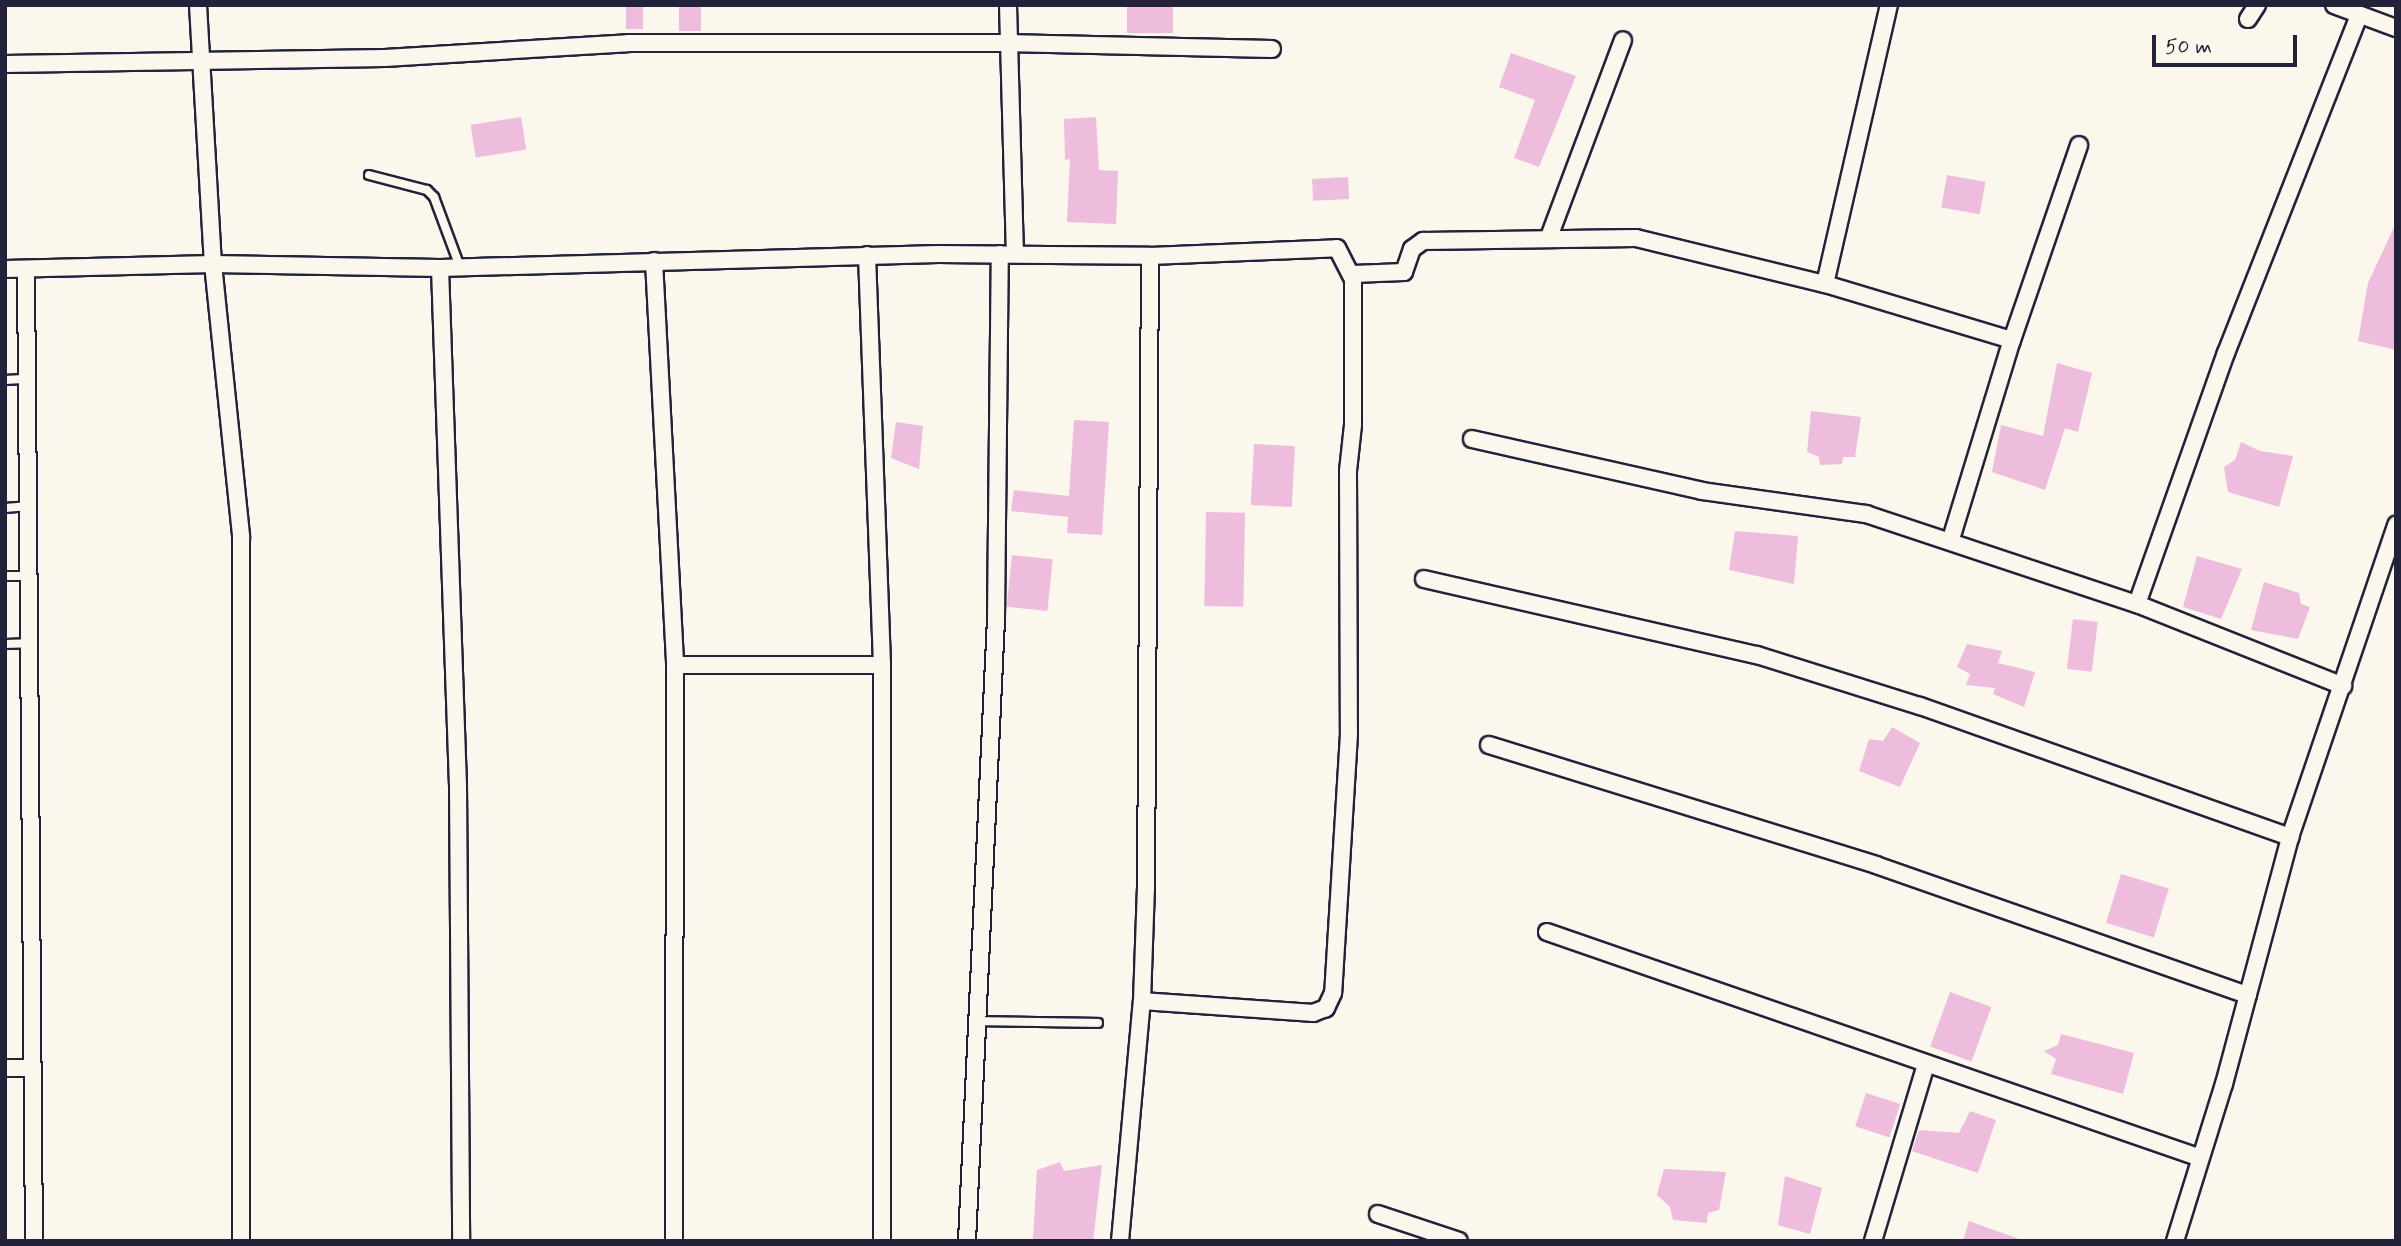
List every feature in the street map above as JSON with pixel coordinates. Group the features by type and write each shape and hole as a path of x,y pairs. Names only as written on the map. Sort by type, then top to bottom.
{"street":[{"path":"198,5 213,264 241,537 241,1241"},
{"path":"967,1241 996,618 1007,254 1008,5"},
{"path":"1825,284 1889,5"},
{"path":"2334,5 2396,28"},
{"path":"2137,604 2226,353 2359,16"},
{"path":"1549,237 1623,40"},
{"path":"5,64 385,58 628,43 1009,43 1272,49"},
{"path":"1951,539 2012,340 2079,145"},
{"path":"1358,274 1404,272 1412,249 1423,241 1549,237 1636,238 1825,284 2012,340"},
{"path":"5,270 213,264 440,268 867,255 1150,256 1337,248 1358,274 1349,734 1333,993 1326,1009 1313,1013 1142,1001"},
{"path":"867,255 882,665 882,1241"},
{"path":"1120,1241 1142,1001 1148,830 1150,256"},
{"path":"654,261 675,665 674,1241"},
{"path":"440,268 458,785 461,1241"},
{"path":"26,269 34,1241"},
{"path":"1472,439 1702,491 1866,514 1951,539 2137,604 2343,685"},
{"path":"2175,1241 2248,995 2290,837 2396,525"},
{"path":"1424,579 1768,658 1920,706 2290,837"},
{"path":"675,665 882,665"},
{"path":"1489,745 1876,865 2248,995"},
{"path":"1547,932 2198,1157"},
{"path":"1873,1241 1926,1065"},
{"path":"5,1068 31,1068"},
{"path":"1378,1214 1459,1241"}],"lane":[{"path":"369,175 427,190 434,197 460,267"},
{"path":"5,380 27,379"},
{"path":"5,508 29,506"},
{"path":"5,576 29,576"},
{"path":"5,643 29,643"},
{"path":"976,1021 1098,1023"}],"building":[{"path":"626,5 643,5 643,29 626,29"},
{"path":"679,5 701,5 701,31 679,31"},
{"path":"1127,5 1173,5 1173,33 1127,33"},
{"path":"1511,53 1576,76 1539,167 1514,158 1535,100 1499,87"},
{"path":"521,117 526,150 476,158 471,125"},
{"path":"1096,117 1099,170 1118,171 1116,224 1067,222 1070,159 1065,160 1064,119"},
{"path":"1947,175 1985,182 1980,214 1941,207"},
{"path":"1348,177 1349,199 1313,201 1312,179"},
{"path":"2396,223 2396,350 2358,341 2368,283"},
{"path":"2057,363 2092,373 2078,432 2065,428 2045,490 1992,472 2001,425 2043,436"},
{"path":"1811,411 1861,417 1855,457 1843,457 1842,464 1820,465 1819,457 1807,452"},
{"path":"1074,420 1109,422 1102,535 1067,533 1068,517 1011,511 1014,490 1069,496"},
{"path":"896,422 923,426 919,469 891,458"},
{"path":"2241,442 2260,451 2293,456 2279,507 2228,492 2224,467 2235,460"},
{"path":"1254,444 1295,446 1292,507 1251,505"},
{"path":"1206,512 1245,513 1243,607 1204,606"},
{"path":"1735,531 1798,536 1794,584 1729,570"},
{"path":"1012,555 1053,559 1047,611 1007,607"},
{"path":"2197,556 2242,569 2221,619 2183,607"},
{"path":"2264,582 2299,593 2301,604 2310,607 2298,639 2251,630"},
{"path":"2073,619 2098,622 2092,672 2067,669"},
{"path":"1967,644 2002,651 1998,663 2035,672 2024,707 1993,694 1995,688 1966,685 1970,674 1957,667"},
{"path":"1892,727 1920,743 1900,787 1859,771 1869,739 1883,741"},
{"path":"2121,874 2169,889 2154,937 2106,923"},
{"path":"1950,992 1991,1007 1972,1062 1930,1047"},
{"path":"2061,1034 2134,1053 2123,1094 2051,1074 2056,1059 2044,1051 2058,1045"},
{"path":"1866,1093 1900,1104 1889,1137 1855,1126"},
{"path":"1970,1111 1996,1120 1978,1173 1912,1151 1919,1130 1959,1133"},
{"path":"1060,1162 1064,1171 1102,1165 1093,1241 1033,1239 1037,1170"},
{"path":"1664,1169 1726,1172 1719,1210 1708,1213 1707,1223 1673,1220 1670,1207 1657,1195"},
{"path":"1785,1176 1822,1188 1810,1234 1778,1225"},
{"path":"1969,1221 2019,1239 1963,1241"}]}
